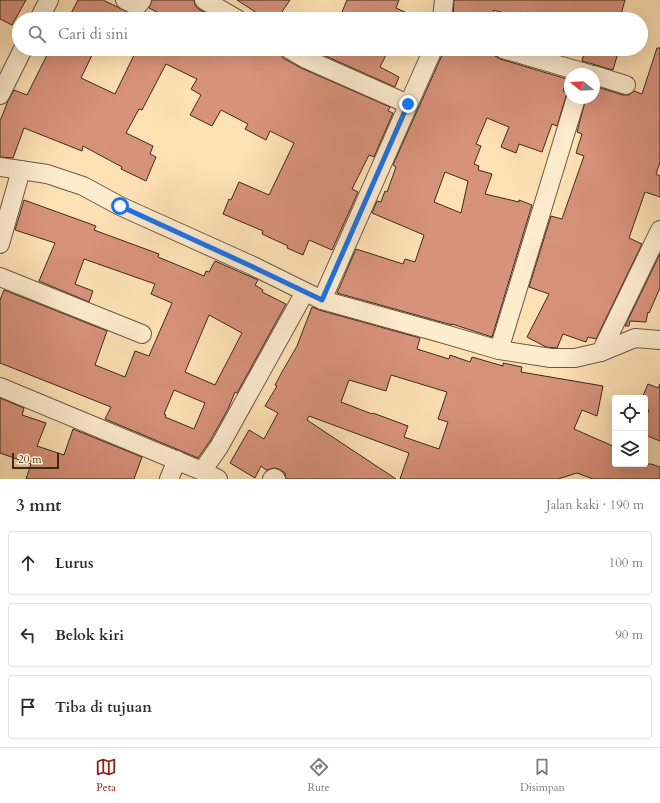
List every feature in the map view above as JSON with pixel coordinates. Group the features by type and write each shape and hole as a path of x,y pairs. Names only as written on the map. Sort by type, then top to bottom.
{"street":[{"path":"42,12 48,0"},
{"path":"125,0 135,5 139,4 142,0"},
{"path":"204,0 225,12"},
{"path":"443,12 444,0"},
{"path":"0,95 5,71 17,56"},
{"path":"301,56 408,104"},
{"path":"322,300 430,56"},
{"path":"527,56 567,68"},
{"path":"600,78 626,86"},
{"path":"500,350 574,104"},
{"path":"0,166 47,174 82,186 120,206 322,300 441,332 500,350 551,358 575,358 601,352 635,338 660,340"},
{"path":"0,244 21,170"},
{"path":"601,352 660,230"},
{"path":"0,277 142,334"},
{"path":"202,471 219,447 305,292"},
{"path":"0,387 177,460 218,479"},
{"path":"169,479 177,460"},
{"path":"272,479 276,479"}],"building":[{"path":"0,0 26,0 19,12 12,12 12,25 0,19"},
{"path":"78,0 103,0 128,12 72,12"},
{"path":"152,0 194,0 198,9 203,12 157,12 149,8"},
{"path":"237,0 290,0 282,12 255,12"},
{"path":"347,0 399,0 396,8 405,12 342,12"},
{"path":"454,0 625,0 622,12 500,12 494,10 494,12 453,12"},
{"path":"657,48 660,48 660,162 656,174 660,176 660,197 645,192 629,238 642,244 596,339 588,337 586,342 563,334 557,348 546,347 527,337 549,294 529,287 551,216 562,219 584,156 576,153 582,134 577,132 584,104 600,104 600,88 623,95 629,95 634,91 642,94"},
{"path":"46,56 92,56 81,78 115,94 134,56 282,56 301,68 390,107 388,111 393,113 374,157 369,155 352,189 358,192 332,250 309,240 303,255 262,234 263,231 223,214 229,199 231,200 239,182 269,195 294,143 270,131 266,140 245,129 248,124 221,110 212,126 190,115 201,95 191,89 197,79 166,64 142,110 139,109 126,133 153,146 150,154 156,157 146,181 121,169 122,167 83,146 82,151 24,128 13,158 0,157 0,121 8,101 14,90 27,95"},
{"path":"326,56 386,56 380,67 399,77 395,87"},
{"path":"442,56 495,56 500,59 564,78 564,103 557,126 552,124 542,152 519,144 516,153 501,147 509,127 487,118 476,144 481,146 474,164 479,166 478,170 492,174 485,194 519,202 519,200 532,205 492,337 452,324 337,293 356,249 403,264 405,259 415,262 424,235 372,213 377,201 381,202 385,191 387,192 396,167 393,165","holes":["445,172 468,181 461,213 434,202"]},
{"path":"583,56 617,56 613,70 582,61"},
{"path":"24,200 96,226 94,230 159,254 158,257 204,276 206,271 209,272 215,261 258,280 255,285 263,290 262,292 286,304 237,393 235,392 228,409 210,441 198,458 105,419 111,407 0,363 0,300 4,290 107,331 95,365 125,377 135,351 149,356 172,303 151,294 155,284 84,259 75,284 93,291 89,302 39,281 55,243 15,230","holes":["209,315 242,333 215,385 185,372","174,390 205,403 194,429 165,417 166,415 164,414"]},
{"path":"660,254 660,288 649,313 648,312 646,322 630,321 629,326 625,326"},
{"path":"312,307 420,338 417,349 449,359 450,355 470,362 472,357 503,366 503,363 522,367 521,372 603,386 597,416 582,410 574,429 612,446 612,467 648,467 648,464 651,464 660,467 660,479 593,479 577,473 558,479 400,479 409,453 309,416 307,420 396,479 286,479 285,473 279,469 274,468 266,470 261,466 255,478 230,463 249,430 264,439 278,413 265,406 277,386 275,385 297,346","holes":["391,375 447,392 438,419 448,422 439,449 404,437 408,426 341,402 349,380 386,391"]},
{"path":"648,384 658,388 660,384 660,441 648,436 648,395 643,395"},
{"path":"0,398 24,408 22,415 46,423 37,446 64,455 73,429 142,457 134,479 26,479 31,464 0,453"}],"route":[{"path":"120,206 322,300 408,104"}]}
